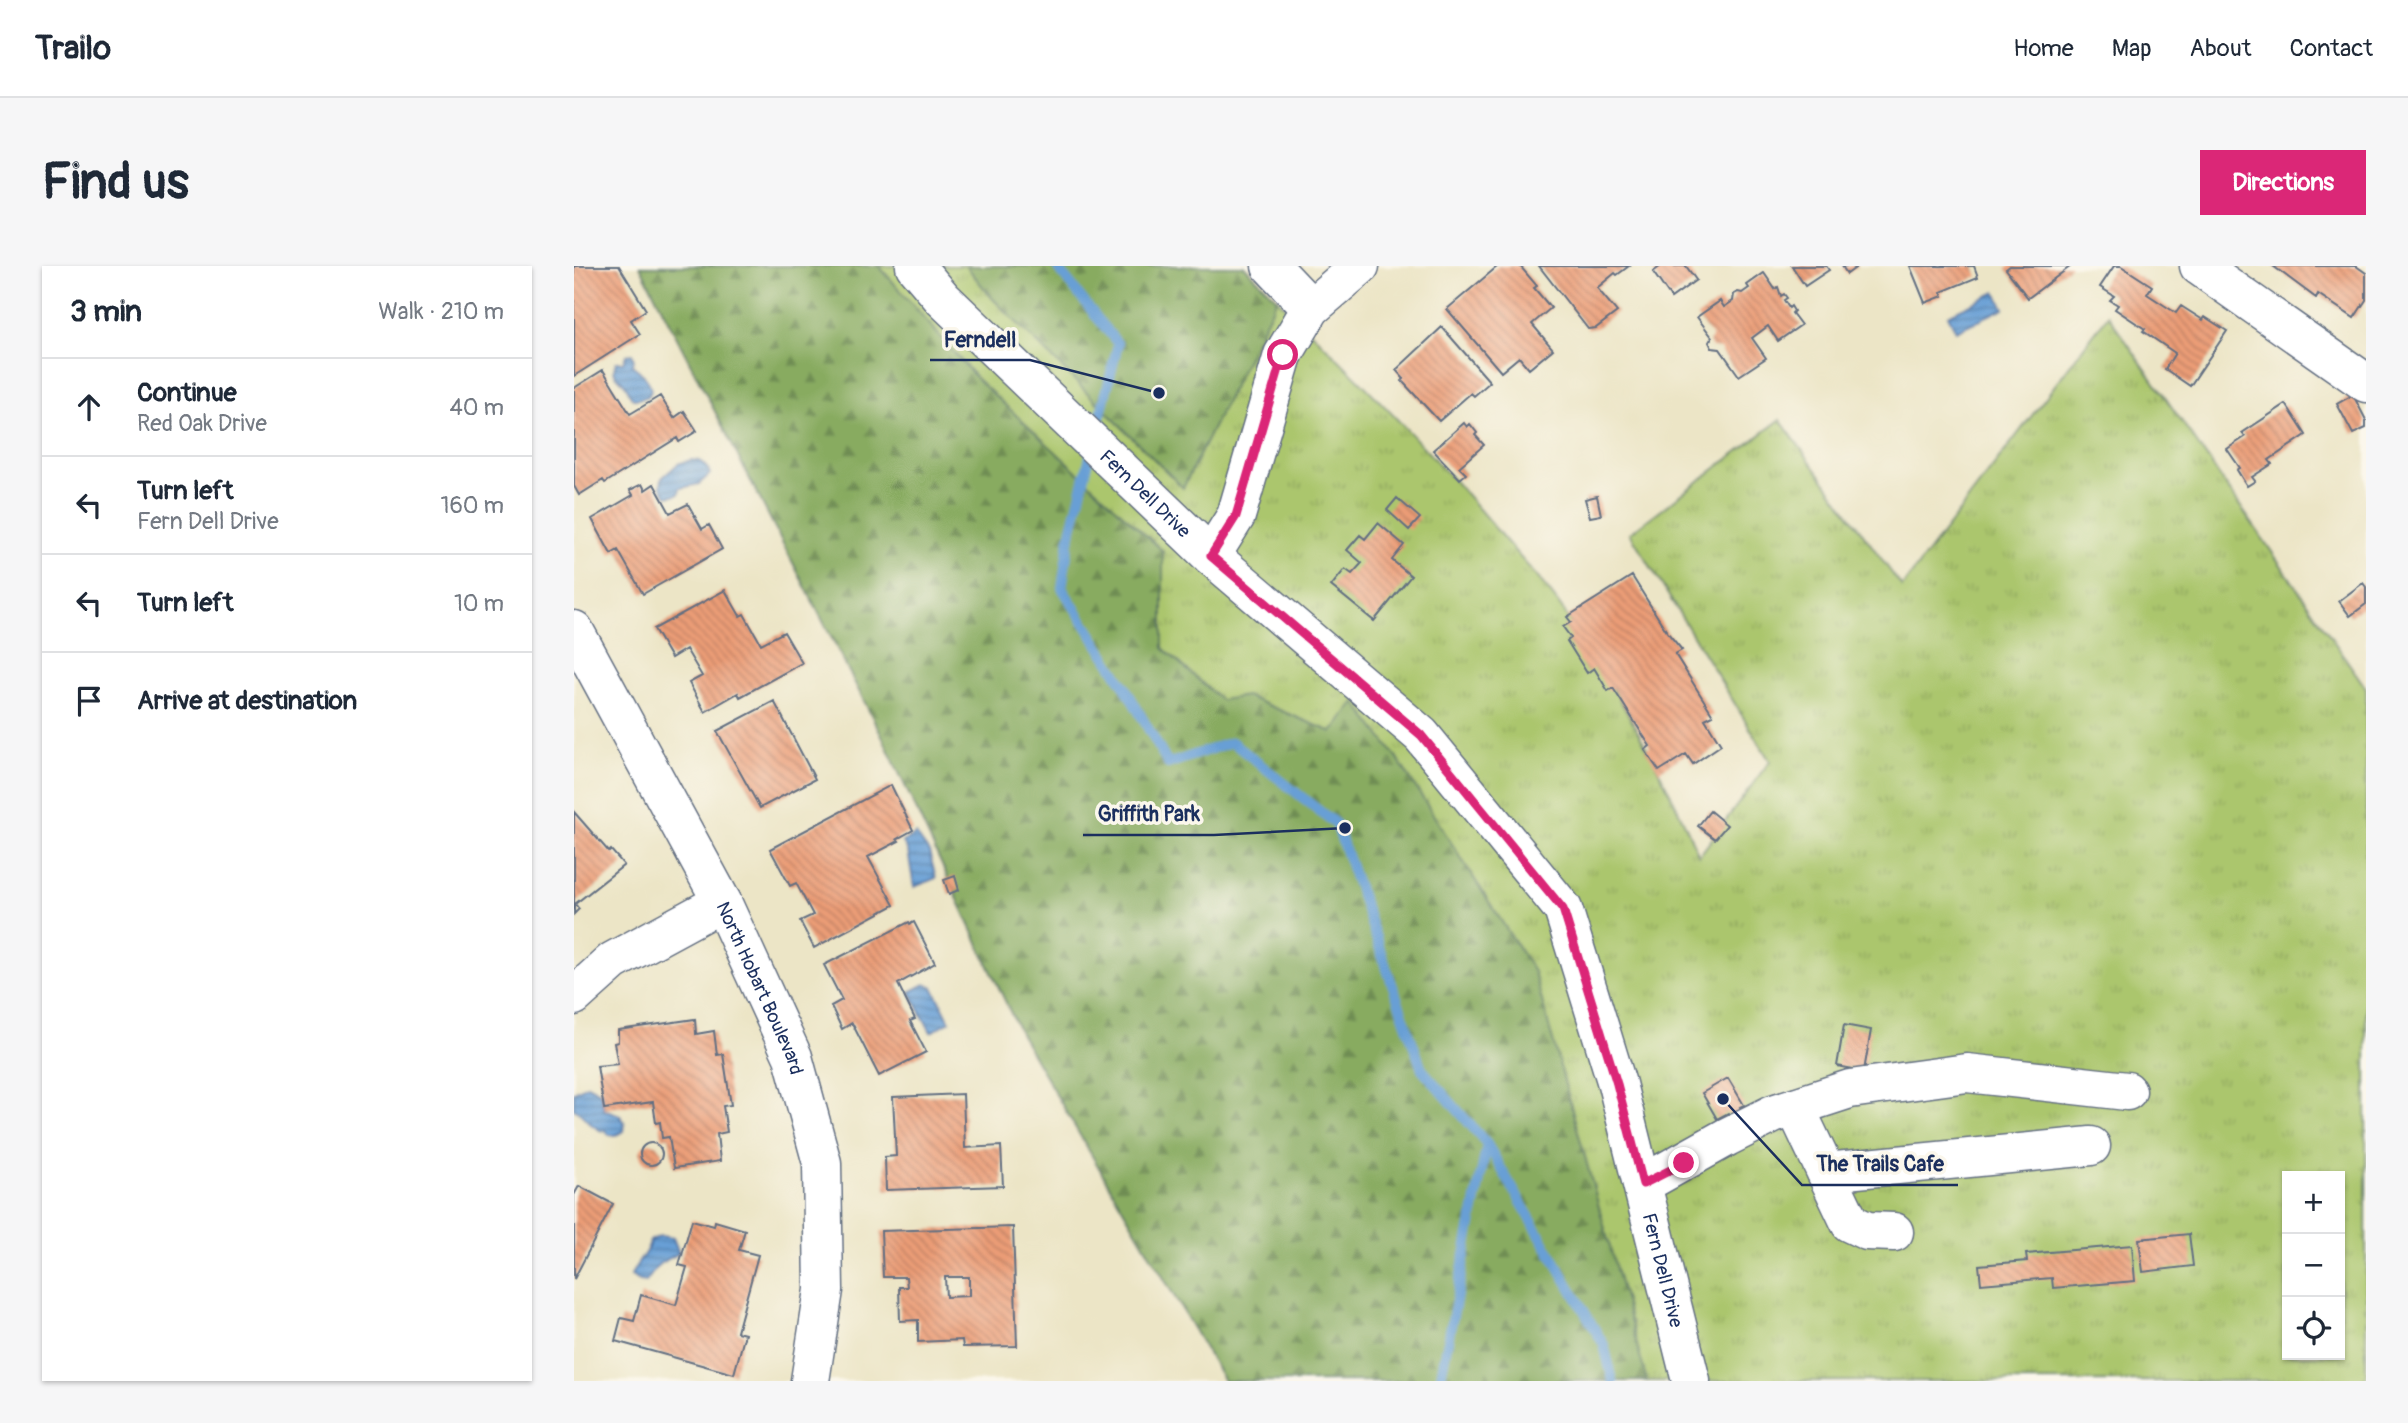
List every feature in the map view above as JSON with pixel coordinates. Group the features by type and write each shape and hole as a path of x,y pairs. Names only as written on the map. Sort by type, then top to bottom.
{"street":[{"name":"Fern Dell Drive","path":"915,266 943,299 1211,556 1421,735 1563,909 1617,1084 1691,1381"},
{"path":"1270,266 1311,308"},
{"path":"1211,556 1236,516 1283,355 1311,308 1360,266"},
{"path":"2199,266 2366,383"},
{"name":"North Hobart Boulevard","path":"579,650 722,902 793,1057 822,1163 824,1290 810,1381"},
{"path":"574,996 613,961 722,902"},
{"path":"1643,1184 1727,1136 1773,1114 1850,1089 1967,1073 2127,1091"},
{"path":"1795,1107 1850,1223 1867,1231 1894,1232"},
{"path":"1826,1172 2091,1146"}],"green space":[{"path":"640,266 879,266 977,379 1163,551 1163,648 1221,700 1246,696 1332,732 1355,702 1397,758 1534,972 1647,1381 1224,1381 1020,1033 880,732"},
{"path":"729,266 1244,266 1407,430 1554,597 1636,728 1699,856 1770,761 1630,533 1780,420 1902,587 2108,315 2366,688 2366,1381 1272,1381"},
{"path":"966,266 1244,266 1277,299 1183,488 992,298"}],"water":[{"path":"1996,292 2004,308 1956,331 1948,315"},
{"path":"632,354 632,365 650,386 651,391 643,398 633,399 614,371 616,362 623,362 626,355"},
{"path":"691,460 700,461 710,474 699,484 680,488 679,494 667,496 661,486 662,478 678,464"},
{"path":"916,834 929,852 936,878 914,887 908,851 903,842"},
{"path":"925,984 933,987 950,1021 931,1032 910,992"},
{"path":"587,1085 600,1092 604,1110 622,1118 624,1131 609,1135 574,1109 574,1092"},
{"path":"660,1236 673,1238 679,1253 659,1264 646,1282 631,1276 650,1241"}],"building":[{"path":"574,266 619,266 646,310 631,320 640,334 574,376"},
{"path":"1498,266 1520,266 1551,308 1532,324 1553,349 1529,369 1519,357 1501,372 1447,309"},
{"path":"1539,266 1629,266 1617,275 1615,273 1597,288 1617,312 1596,328 1588,329"},
{"path":"1661,266 1686,266 1696,280 1671,298 1653,272"},
{"path":"1792,266 1826,266 1829,270 1805,286"},
{"path":"1842,266 1858,266 1847,274"},
{"path":"1910,266 1974,266 1978,277 1941,292 1943,296 1925,303"},
{"path":"2010,266 2071,266 2028,298 2006,269"},
{"path":"2114,266 2121,266 2152,286 2147,294 2176,313 2181,306 2227,331 2190,386 2165,369 2175,353 2115,309 2118,305 2110,300 2114,296 2100,287"},
{"path":"2273,266 2356,266 2366,273 2366,300 2354,318 2318,294 2316,298"},
{"path":"1764,273 1775,289 1778,287 1781,296 1784,294 1787,298 1784,300 1789,308 1791,306 1794,311 1792,313 1801,325 1778,341 1768,326 1752,338 1766,358 1739,376 1720,349 1712,348 1709,342 1712,337 1697,317 1720,301 1724,307 1733,301 1734,294 1742,293 1749,288 1747,285"},
{"path":"1442,327 1490,382 1474,396 1471,393 1439,421 1402,381 1404,379 1396,370"},
{"path":"603,370 630,414 660,396 674,418 684,411 697,431 679,442 677,438 605,483 603,480 579,495 574,486 574,388"},
{"path":"2353,395 2366,420 2366,428 2353,434 2337,404"},
{"path":"2286,404 2306,435 2269,460 2272,464 2252,477 2255,481 2247,486 2237,470 2240,468 2227,449 2245,437 2242,433"},
{"path":"1464,423 1467,427 1470,424 1484,445 1459,467 1466,474 1460,479 1433,450"},
{"path":"642,484 645,490 654,484 670,513 688,504 702,529 709,525 722,549 643,594 618,550 611,554 592,519 633,495 630,490"},
{"path":"1597,496 1601,515 1590,517 1585,499"},
{"path":"1397,498 1420,518 1409,530 1387,510"},
{"path":"1378,523 1404,545 1392,560 1411,576 1374,621 1331,586 1345,569 1352,574 1362,563 1347,550 1360,535 1365,539"},
{"path":"1632,576 1667,632 1682,650 1675,654 1713,715 1705,719 1721,745 1693,764 1686,754 1659,771 1645,750 1650,746 1613,688 1608,691 1594,668 1587,673 1567,641 1571,638 1563,627 1571,622 1567,617"},
{"path":"2363,583 2366,587 2366,604 2350,616 2339,601"},
{"path":"725,590 740,616 744,614 761,644 784,632 802,663 740,697 738,693 705,712 689,683 702,676 686,649 671,658 654,629"},
{"path":"774,701 815,779 760,808 717,731"},
{"path":"891,785 913,830 897,839 899,841 868,857 894,905 814,948 800,921 813,915 796,883 790,886 770,849"},
{"path":"1710,811 1727,825 1715,839 1698,826"},
{"path":"574,812 624,865 575,904 579,909 574,914"},
{"path":"955,876 959,890 949,894 944,880"},
{"path":"909,922 914,922 935,963 898,984 915,1019 910,1021 926,1052 879,1076 852,1023 842,1029 831,1006 842,1000 824,965"},
{"path":"695,1019 696,1034 714,1031 717,1055 723,1054 731,1105 723,1106 727,1132 717,1134 720,1161 674,1168 669,1137 662,1138 660,1122 656,1123 653,1102 604,1109 597,1066 618,1064 614,1043 618,1042 618,1030"},
{"path":"1844,1025 1871,1030 1864,1071 1837,1066"},
{"path":"1728,1078 1744,1105 1740,1107 1742,1110 1731,1118 1728,1113 1717,1119 1702,1093"},
{"path":"963,1094 965,1148 1001,1146 1003,1186 886,1190 885,1157 896,1156 893,1097"},
{"path":"651,1143 659,1146 662,1154 659,1162 651,1165 643,1162 640,1154 643,1146"},
{"path":"579,1186 613,1204 574,1279 574,1195"},
{"path":"692,1220 714,1226 715,1221 745,1230 739,1250 758,1255 737,1332 745,1334 734,1374 615,1341 621,1318 634,1321 641,1295 676,1305 687,1267 679,1265"},
{"path":"1013,1227 1017,1346 963,1347 962,1340 918,1342 918,1320 900,1321 899,1287 907,1287 906,1277 883,1277 881,1231","holes":["945,1277 969,1277 969,1296 946,1297"]},
{"path":"2189,1234 2193,1266 2143,1272 2139,1239"},
{"path":"2132,1245 2135,1281 2053,1288 2052,1278 1981,1284 1979,1265 2027,1261 2026,1254"}],"waterway":[{"path":"1056,266 1118,344 1096,434"},
{"path":"1091,452 1069,541 1062,588 1125,687 1168,764 1232,742 1336,824 1422,1069 1487,1144 1604,1345 1613,1381"},
{"path":"1440,1381 1487,1144"}],"place":[{"name":"Ferndell","path":"1159,393"},
{"name":"Griffith Park","path":"1345,828"},
{"name":"The Trails Cafe","path":"1723,1099"}],"route":[{"path":"1283,355 1236,516 1211,556 1421,735 1563,909 1617,1084 1643,1184 1684,1163"}]}
